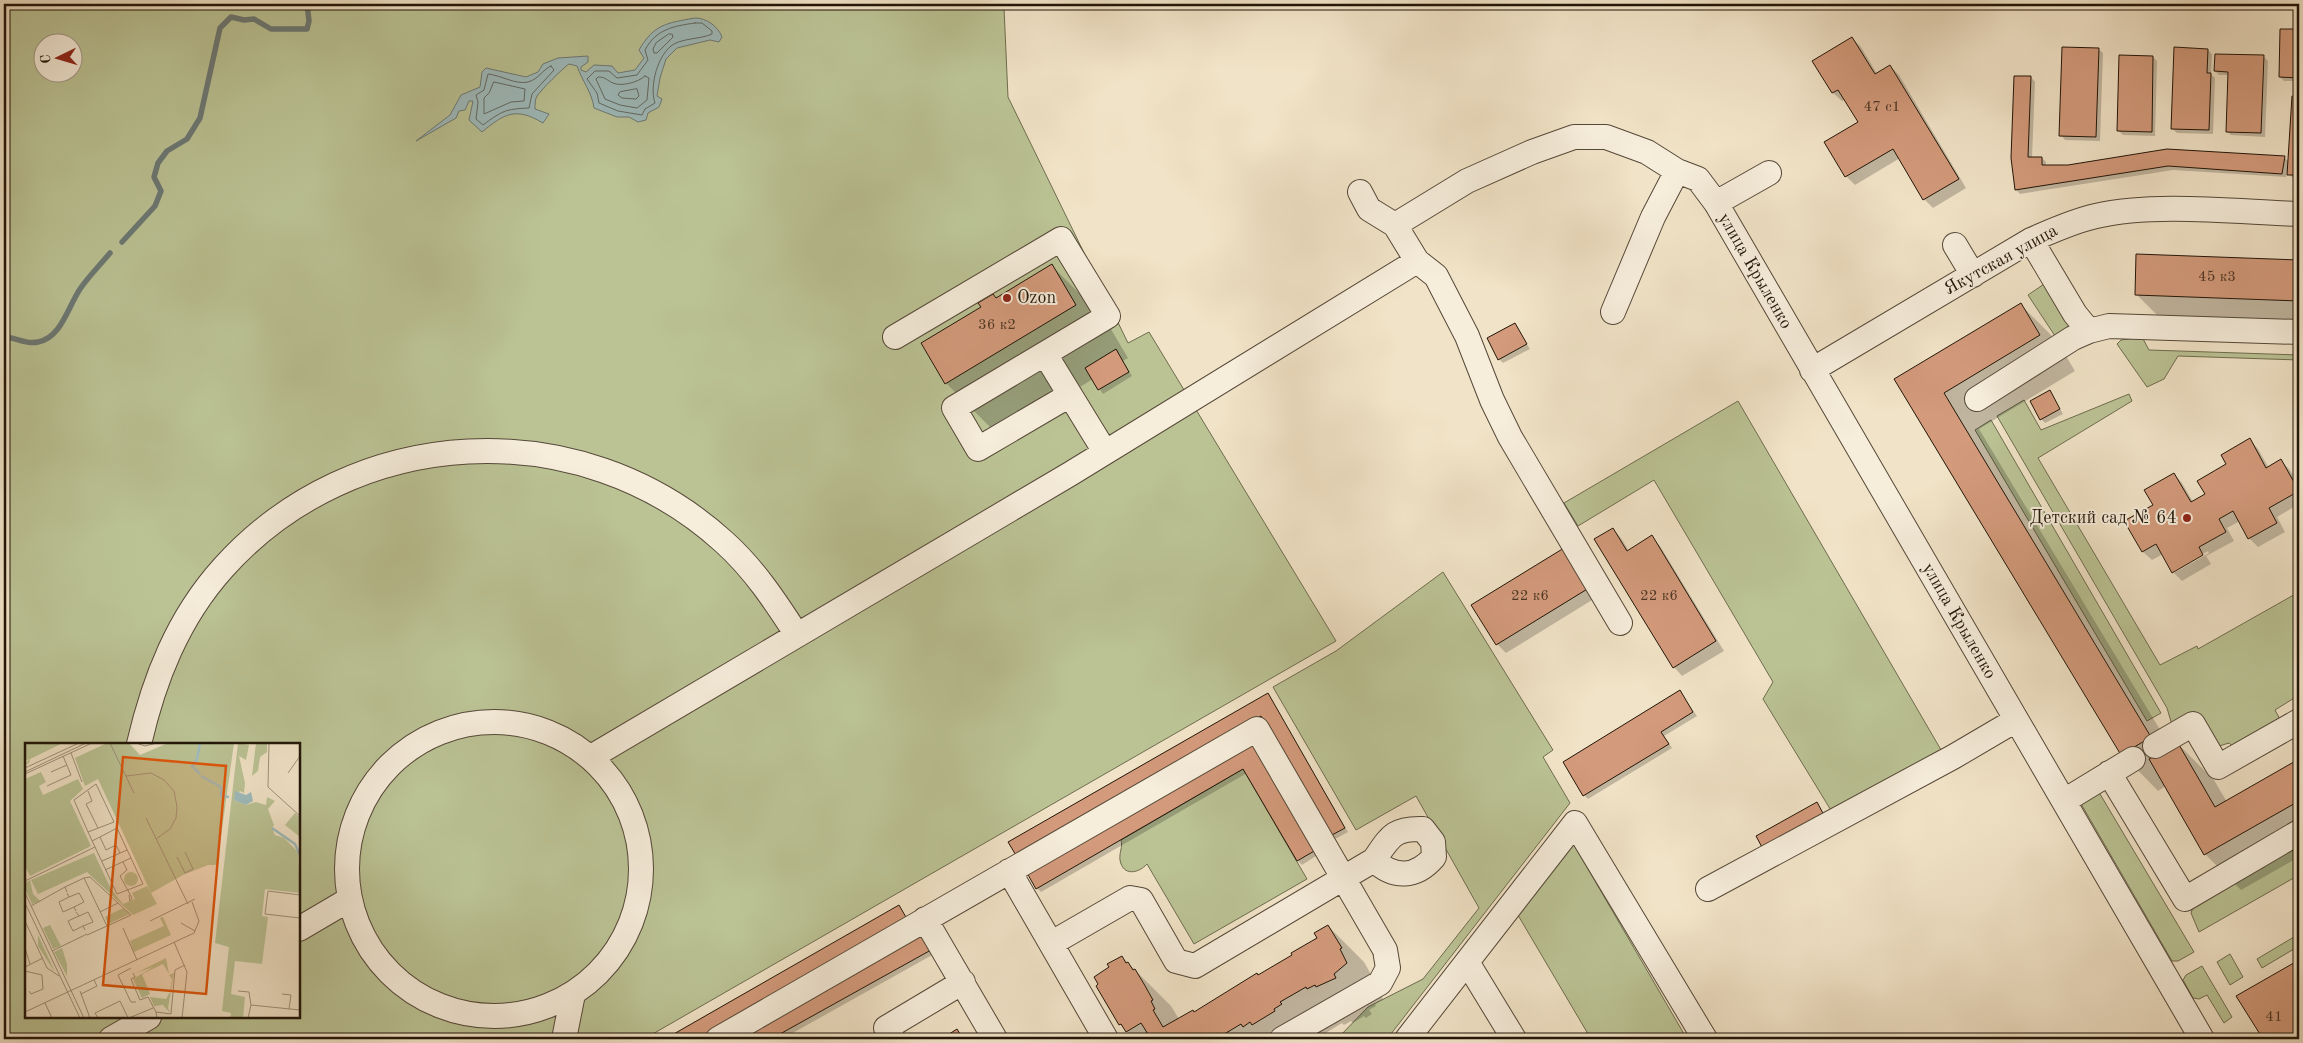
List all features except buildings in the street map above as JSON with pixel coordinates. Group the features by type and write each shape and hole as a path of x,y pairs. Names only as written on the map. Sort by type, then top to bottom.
{"street":[{"name":"улица Крыленко","path":"1395,225 1467,181 1532,152 1574,138 1606,136 1647,152 1677,171 1698,180 1716,202 2202,1039"},
{"path":"1613,312 1653,217 1677,171"},
{"path":"1716,202 1770,173"},
{"path":"1360,192 1369,209 1395,225 1417,261 1436,276 1467,336 1492,400 1510,437 1620,623"},
{"name":"Якутская улица","path":"1812,370 2031,240 2065,225 2097,216 2139,211 2299,214"},
{"path":"895,337 928,328 1061,239 1108,316 954,408 978,448 1070,395"},
{"path":"2031,240 2075,314 2089,330"},
{"path":"1955,245 1972,275"},
{"path":"591,756 1105,452 1417,261"},
{"path":"1978,399 2072,338 2089,330 2109,326 2299,332"},
{"path":"1045,354 1105,452"},
{"path":"139,743 149,700 167,653 192,608 223,568 259,533 300,503 345,479 393,462 451,451 510,450 569,459 625,478 678,506 724,542 765,585 797,635"},
{"path":"1708,889 2016,720"},
{"path":"2155,746 2193,724 2218,766 2299,721"},
{"path":"477,722 517,723 556,734 591,756 620,792 638,834 642,880 631,925 608,964 573,994 530,1013 483,1016 436,1005 397,980 367,943 350,899 347,858 355,818 374,783 402,753 423,740 437,732 477,722"},
{"path":"718,1039 1257,729 1385,950 1388,968 1380,983 1282,1039"},
{"path":"2064,801 2133,759"},
{"path":"2109,773 2186,899 2299,832"},
{"path":"1408,1039 1575,823 1705,1039"},
{"path":"1052,944 1130,898 1141,900 1176,960 1195,966 1374,860"},
{"path":"1009,871 1106,1039"},
{"path":"300,928 350,899"},
{"path":"925,919 995,1039"},
{"path":"1468,962 1514,1039"},
{"path":"893,1039 886,1028 963,982"},
{"path":"564,1039 573,994"},
{"path":"111,1039 147,1018"}],"green space":[{"path":"4,4 928,4 1004,8 1008,97 1128,343 1149,332 1336,641 644,1039 4,1039"},
{"path":"2047,282 2070,320 2067,331 2057,339 2028,295"},
{"path":"2142,337 2149,350 2299,355 2299,360 2178,356 2164,379 2147,387 2117,344 2121,340"},
{"path":"2129,394 2132,401 2038,458 2160,665 2197,646 2198,649 2299,592 2299,695 2275,710 2282,723 2238,751 2229,743 2216,747 2172,725 2167,708 1997,416 2024,400 2041,430"},
{"path":"1738,401 1944,755 1832,812 1763,699 1773,682 1654,480 1578,526 1564,503"},
{"path":"1991,420 2161,713 2147,721 1975,430"},
{"path":"1443,572 1553,750 1543,757 1570,803 1387,1039 1337,1039 1368,1007 1423,979 1479,908 1416,796 1356,830 1273,687 1336,651"},
{"path":"1243,769 1307,879 1194,944 1147,864 1140,870 1132,872 1124,869 1120,860 1121,840"},
{"path":"2097,789 2194,952 2178,961 2172,961 2080,802"},
{"path":"1567,833 1687,1039 1591,1039 1512,905"},
{"path":"2299,840 2299,875 2199,932 2191,913 2195,902"},
{"path":"2299,934 2299,946 2262,968 2257,959"},
{"path":"2230,954 2243,977 2230,985 2217,962"},
{"path":"2202,966 2232,1017 2224,1023 2207,995 2199,999 2193,998 2183,980 2186,975"}],"water":[{"path":"695,18 711,23 718,29 722,37 719,42 710,40 677,48 666,59 657,96 662,99 659,107 648,113 646,120 638,122 629,117 617,117 594,108 577,66 569,64 536,97 535,109 549,114 543,123 525,115 511,114 497,120 482,132 469,120 473,101 469,101 465,110 459,111 456,118 416,141 450,115 461,95 480,87 482,72 486,68 526,77 538,72 543,64 558,58 588,56 588,62 581,67 581,70 586,72 594,65 612,66 618,73 635,70 644,58 639,50 650,35 669,23"}],"waterway":[{"path":"122,242 155,206 161,191 154,177 158,163 167,151 187,139 200,118 220,28 231,17 244,20 254,19 271,29 307,29 309,21 307,4"},
{"path":"4,337 33,343 53,335 63,321 80,289 110,253"}],"place":[{"name":"Ozon","path":"1007,298"},
{"name":"Детский сад № 64","path":"2187,518"}]}
